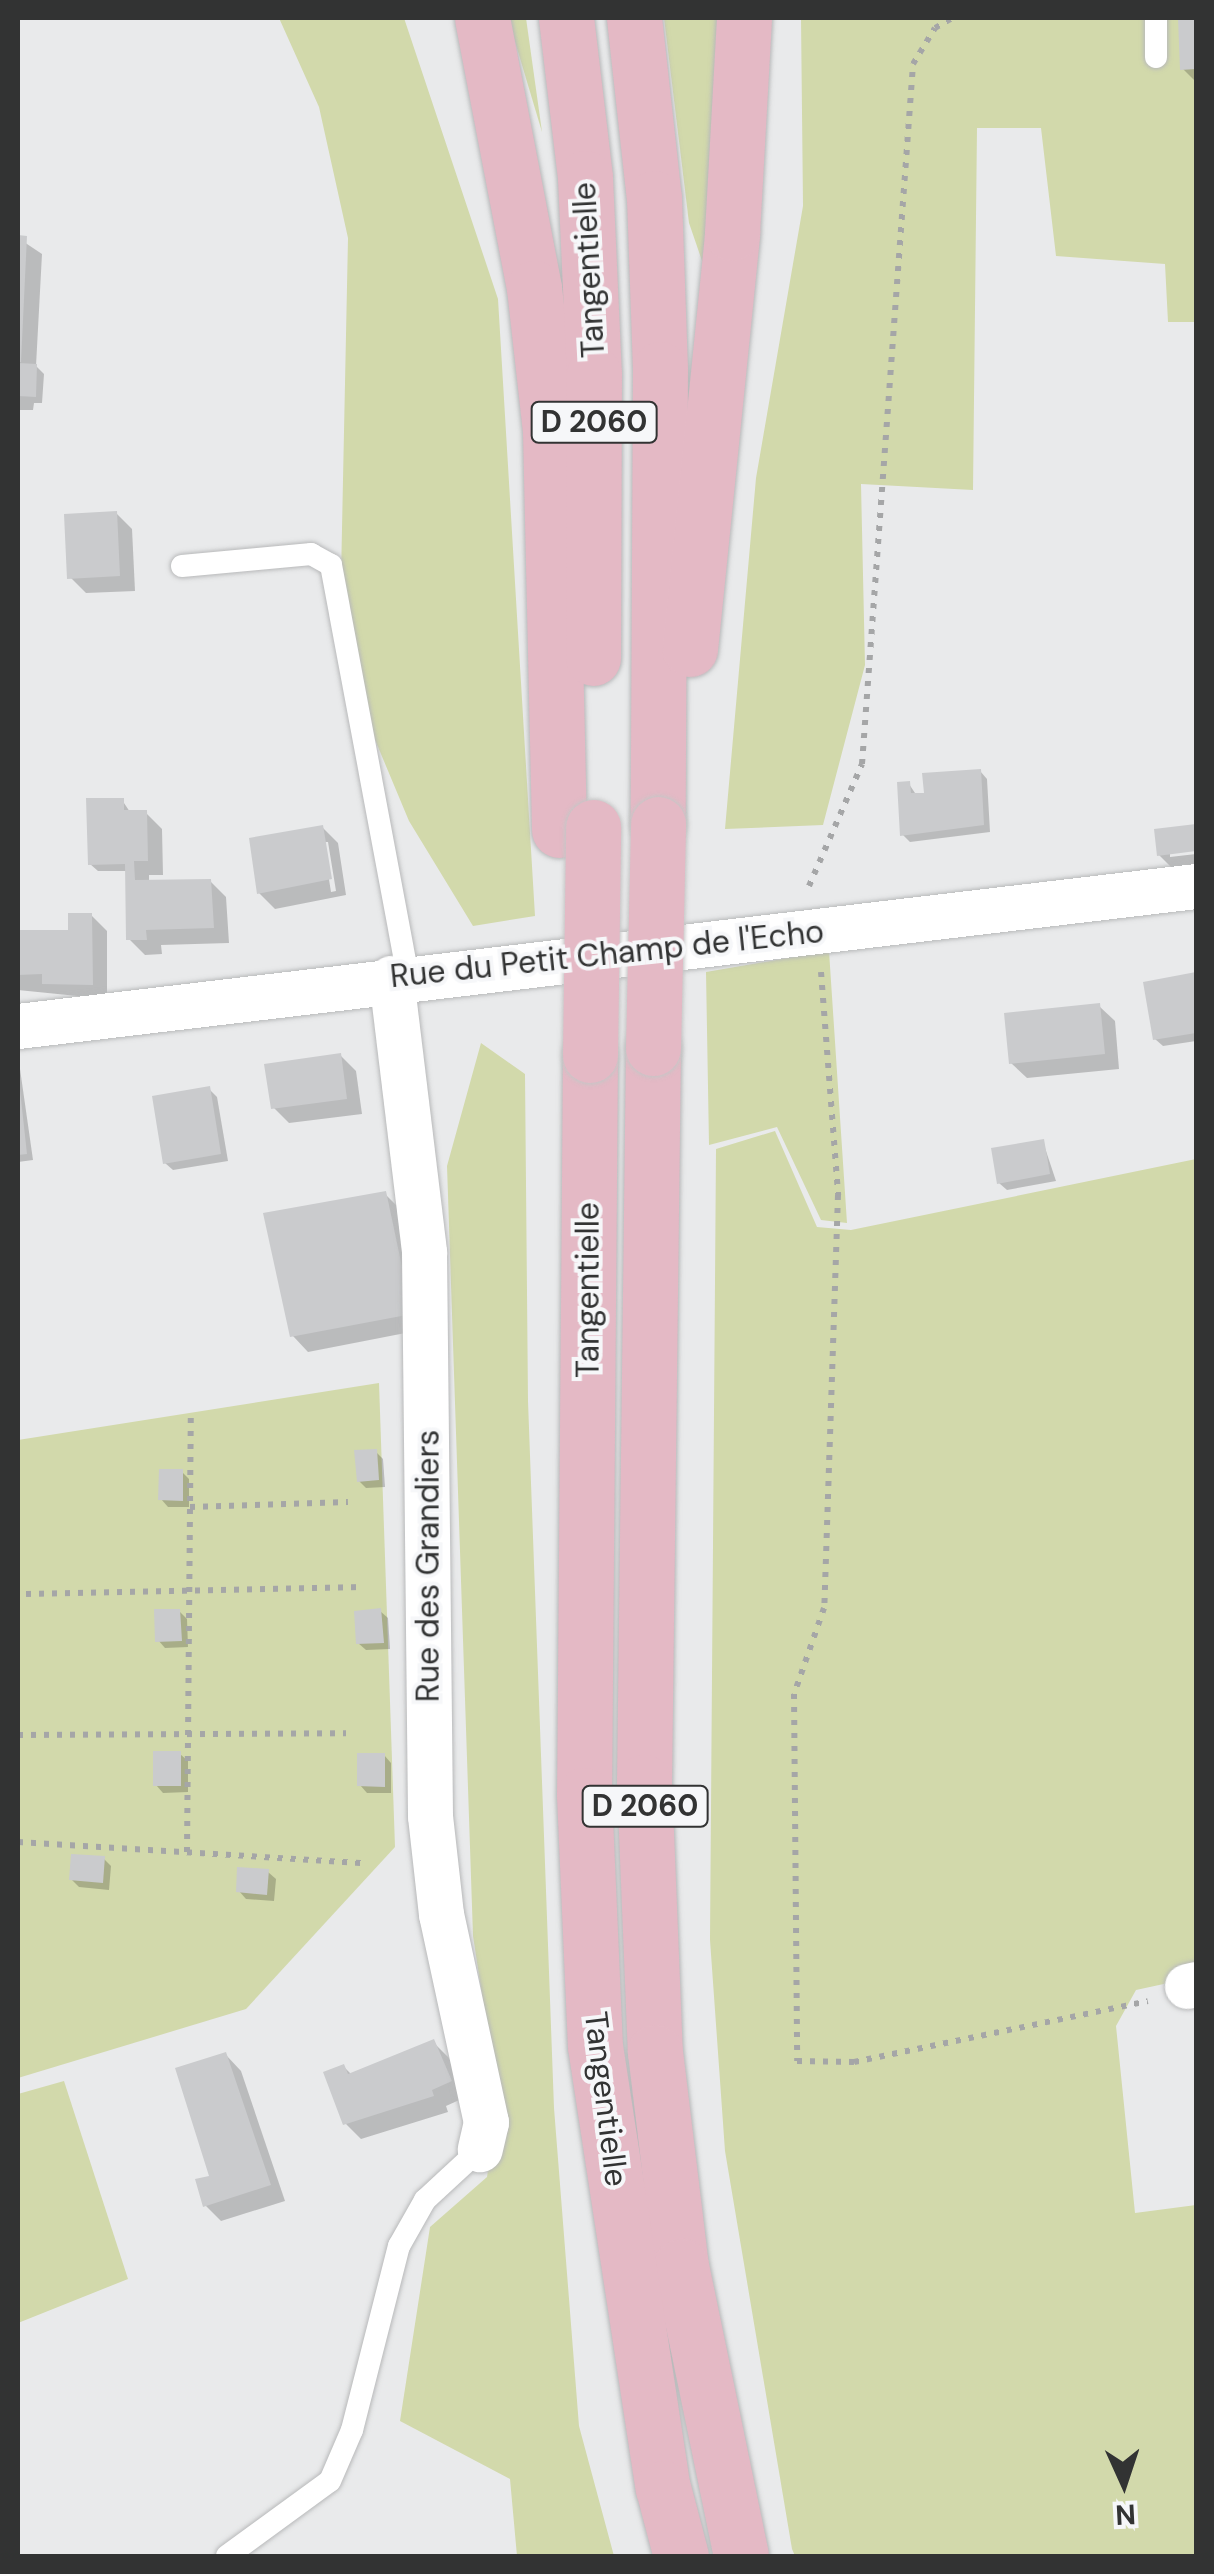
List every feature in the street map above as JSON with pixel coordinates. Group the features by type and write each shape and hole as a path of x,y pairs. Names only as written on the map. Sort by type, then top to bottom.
{"main road":[{"path":"482,18 534,288 550,432 576,829"},
{"name":"Tangentielle","path":"566,18 585,178 594,374 576,829 590,1055 584,1795 594,2046 662,2488 680,2556"},
{"name":"Tangentielle","path":"634,18 654,198 660,350 658,824 644,1782 655,2052 681,2266 741,2556"},
{"path":"657,757 688,662 732,233 744,18"}],"street":[{"name":"Rue du Petit Champ de l'Echo","path":"18,1026 399,977 1196,886"},
{"name":"Rue des Grandiers","path":"399,977 424,1252 430,1816 441,1914 486,2122 480,2149"}],"lane":[{"path":"1156,18 1156,57"},
{"path":"182,566 311,554 330,565 399,977"},
{"path":"227,2556 330,2481 352,2430 399,2246 424,2200 480,2149"}],"path":[{"path":"952,18 934,28 913,64 862,764 809,884 817,930 838,1195 824,1608 794,1694 797,2060 854,2062 1156,2000 1192,1985"},
{"path":"187,1852 190,1418"},
{"path":"190,1507 348,1502"},
{"path":"26,1594 362,1587"},
{"path":"18,1735 346,1733"},
{"path":"18,1842 364,1864"}],"green space":[{"path":"279,18 404,18 498,299 535,916 473,926 409,821 363,711 341,577 348,238 319,107"},
{"path":"508,18 526,18 542,132"},
{"path":"664,18 720,18 710,284 689,223"},
{"path":"801,18 1196,18 1196,322 1168,322 1165,264 1056,256 1041,128 977,128 973,490 861,484 865,665 823,825 725,829 756,478 803,206"},
{"path":"829,951 847,1223 821,1220 777,1127 709,1145 706,972"},
{"path":"481,1043 525,1074 528,1401 554,2108 579,2426 614,2556 517,2556 510,2479 400,2421 430,2227 487,2177 498,2100 473,1936 447,1166"},
{"path":"775,1131 817,1227 851,1230 1196,1159 1196,1977 1136,1990 1116,2026 1135,2213 1196,2205 1196,2556 795,2556 792,2549 725,2151 710,1940 716,1149"},
{"path":"379,1383 395,1847 246,2009 18,2078 18,1440"},
{"path":"64,2081 128,2279 18,2323 18,2094"}],"building":[{"path":"1178,18 1196,18 1196,69 1180,70"},
{"path":"18,235 27,236 21,362 18,362"},
{"path":"18,363 37,364 36,397 18,396"},
{"path":"117,511 120,576 67,579 64,514"},
{"path":"981,769 984,825 900,836 897,782 910,781 911,793 924,793 922,773"},
{"path":"86,798 124,798 124,810 147,810 148,861 134,861 135,880 211,879 214,928 146,930 147,940 126,940 125,864 88,865"},
{"path":"1196,824 1196,851 1157,856 1154,829"},
{"path":"323,825 332,879 257,894 249,838"},
{"path":"68,913 92,913 93,985 42,984 42,974 18,975 18,930 68,930"},
{"path":"1196,972 1196,1033 1153,1040 1143,982"},
{"path":"1100,1003 1105,1054 1009,1064 1004,1013"},
{"path":"341,1053 347,1099 271,1109 264,1064"},
{"path":"18,1072 27,1154 18,1155"},
{"path":"210,1086 221,1154 163,1164 152,1096"},
{"path":"1044,1139 1050,1174 997,1184 991,1148"},
{"path":"386,1191 412,1314 290,1337 263,1213"},
{"path":"377,1449 379,1480 357,1482 354,1450"},
{"path":"159,1469 183,1469 183,1501 158,1500"},
{"path":"381,1608 384,1643 356,1644 354,1611"},
{"path":"154,1609 180,1609 182,1641 155,1642"},
{"path":"153,1751 181,1751 181,1786 153,1786"},
{"path":"357,1753 385,1753 385,1787 357,1786"},
{"path":"71,1854 105,1856 103,1883 69,1880"},
{"path":"237,1867 269,1869 267,1895 236,1892"},
{"path":"434,2039 452,2081 432,2090 434,2096 343,2125 323,2072 344,2064 348,2074"},
{"path":"226,2052 271,2185 203,2207 195,2179 209,2176 175,2068"}]}
